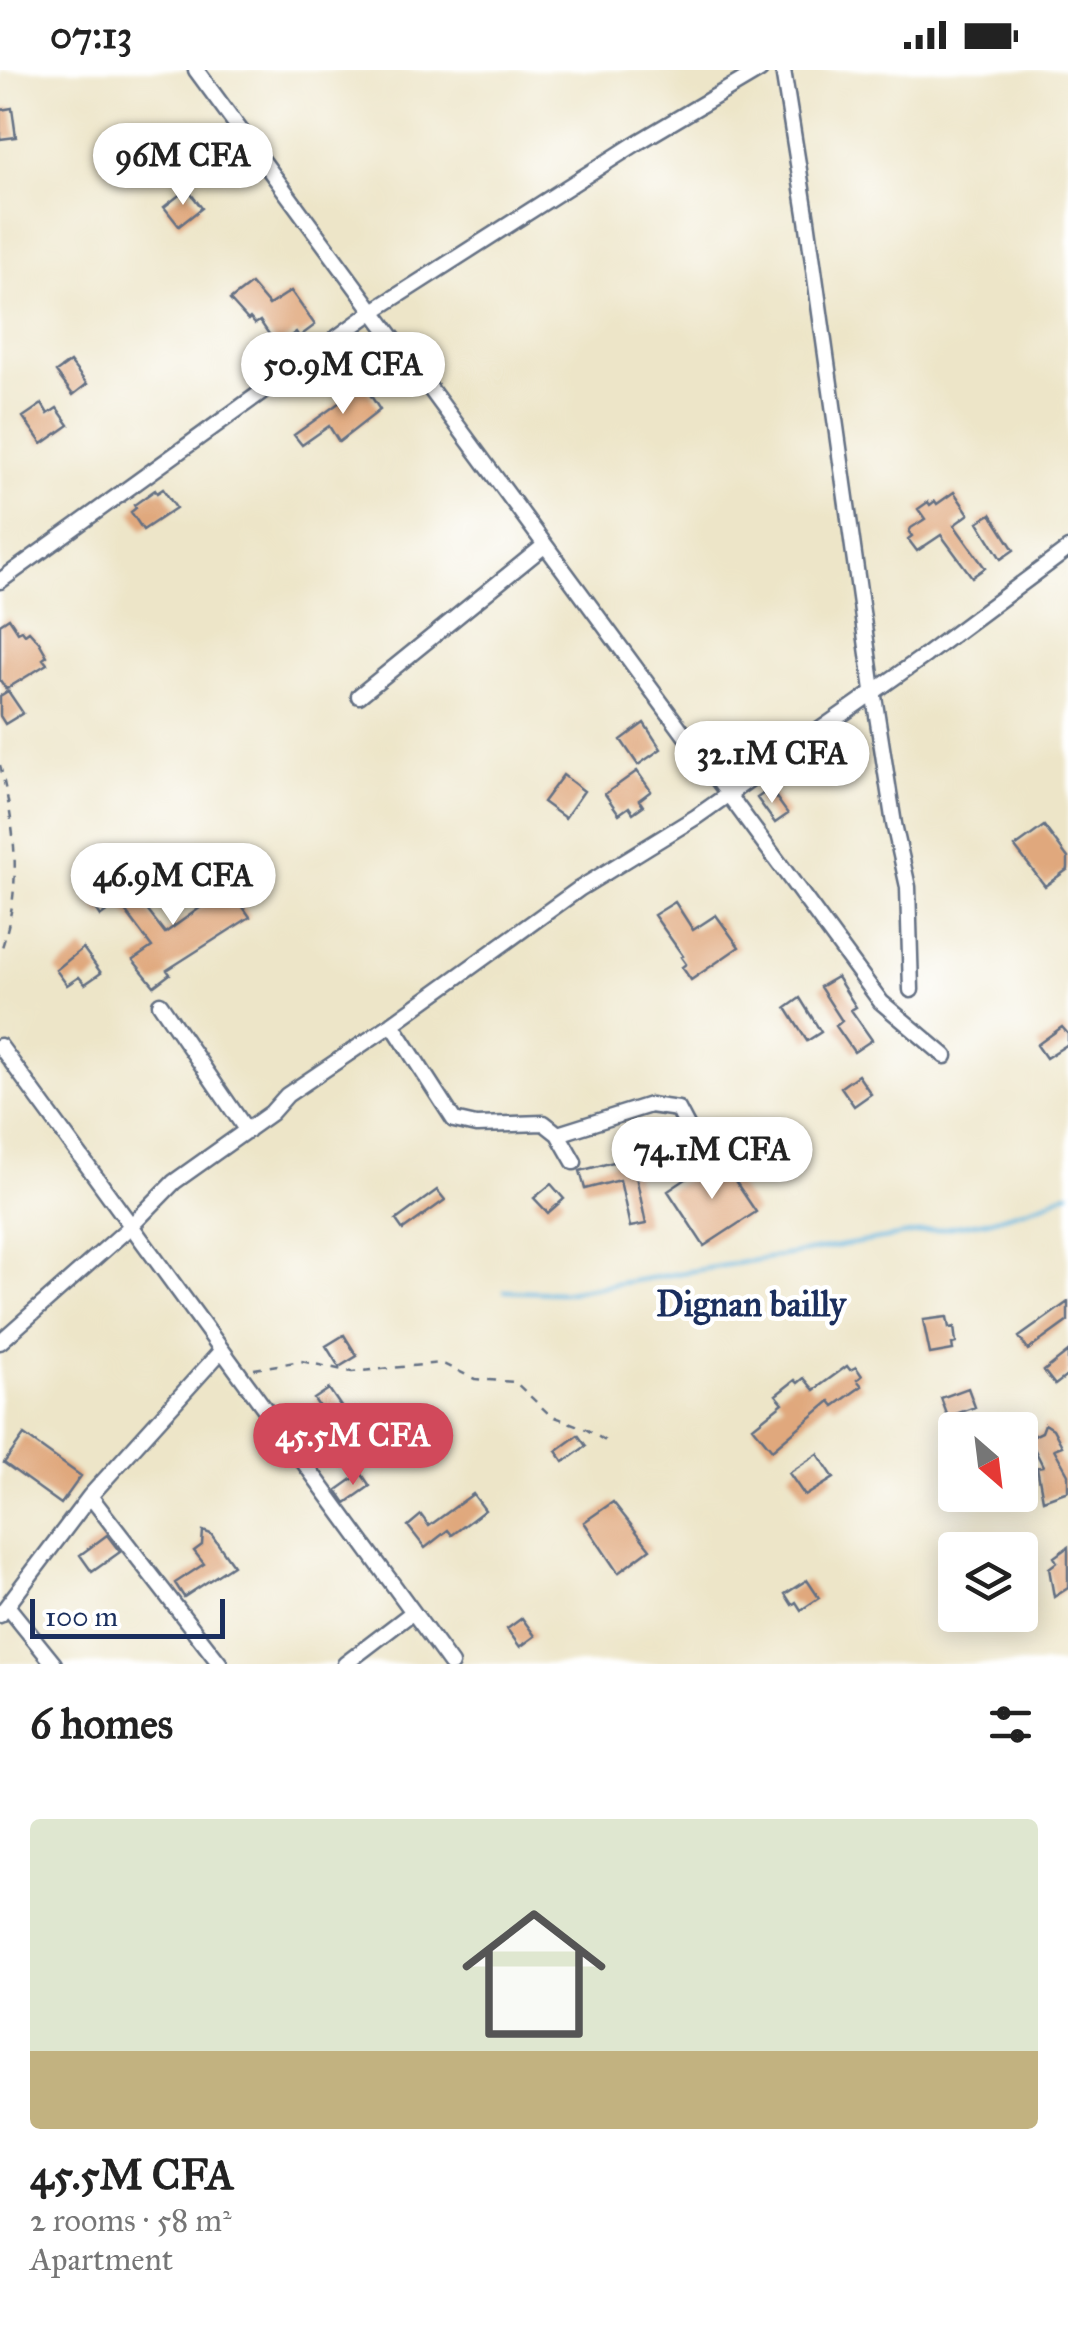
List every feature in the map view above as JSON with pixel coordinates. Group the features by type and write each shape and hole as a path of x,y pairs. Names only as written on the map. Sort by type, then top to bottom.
{"street":[{"path":"196,70 881,1002 945,1056"},
{"path":"0,581 376,310 635,144 760,70"},
{"path":"783,70 808,220 873,690 908,887 912,990"},
{"path":"359,696 545,545"},
{"path":"0,1342 131,1226 174,1182 247,1131 301,1084 392,1024 547,910 728,794 1068,549"},
{"path":"160,1004 247,1131"},
{"path":"392,1024 454,1120 476,1125 544,1124 558,1134 574,1162"},
{"path":"0,1046 450,1664"},
{"path":"558,1134 650,1104 678,1110 698,1147"},
{"path":"54,1664 4,1611 90,1496 222,1350"},
{"path":"90,1496 220,1664"},
{"path":"345,1664 413,1612"}],"path":[{"path":"0,766 16,836 12,919 0,953"},
{"path":"238,1372 300,1361 352,1372 441,1363 474,1379 514,1382 550,1414 607,1442"}],"building":[{"path":"12,108 16,137 0,139 0,110"},
{"path":"187,189 202,208 179,226 164,207"},
{"path":"251,284 269,305 291,291 315,325 299,337 296,332 277,346 260,321 255,324 248,320 230,300"},
{"path":"70,362 87,384 73,395 56,372"},
{"path":"364,385 380,410 339,442 329,426 302,445 294,435"},
{"path":"42,404 48,414 57,408 69,425 42,444 23,417"},
{"path":"163,489 176,508 143,530 131,512 136,508 134,505"},
{"path":"954,492 969,514 954,525 985,568 972,577 941,535 917,551 908,539 912,536 911,528 925,519 918,509 928,502 937,504"},
{"path":"991,514 1014,550 1001,559 978,522"},
{"path":"9,618 18,632 29,631 39,642 47,664 6,689 0,680 0,624"},
{"path":"8,691 23,713 5,724 0,716 0,696"},
{"path":"644,723 661,749 638,765 621,740"},
{"path":"637,771 651,791 639,800 643,806 633,813 629,807 619,814 605,794"},
{"path":"563,775 584,791 565,818 543,802"},
{"path":"770,789 788,814 775,823 757,798"},
{"path":"1044,826 1068,858 1068,869 1045,886 1015,847"},
{"path":"123,879 165,933 229,887 250,917 167,970 170,974 154,986 133,960 152,947 119,903 101,916 89,898 103,888 106,893"},
{"path":"675,902 693,930 716,915 739,947 691,980 682,967 686,964 683,956 654,915"},
{"path":"83,948 101,973 85,984 79,977 67,985 56,970"},
{"path":"837,977 856,1007 851,1010 872,1040 854,1052 836,1026 842,1021 820,987"},
{"path":"800,998 821,1032 807,1041 786,1008"},
{"path":"1062,1027 1068,1034 1068,1044 1046,1058 1037,1045"},
{"path":"858,1075 871,1094 854,1106 841,1087"},
{"path":"632,1157 646,1224 630,1227 620,1180 585,1189 580,1171"},
{"path":"719,1157 756,1212 704,1246 668,1191"},
{"path":"551,1184 564,1199 548,1213 534,1198"},
{"path":"437,1190 445,1200 403,1230 396,1220"},
{"path":"1068,1302 1068,1321 1028,1350 1019,1337"},
{"path":"947,1317 949,1328 954,1327 953,1350 930,1354 923,1320"},
{"path":"344,1335 357,1356 339,1367 326,1346"},
{"path":"1068,1352 1068,1375 1055,1385 1044,1371"},
{"path":"847,1366 850,1370 856,1367 862,1376 857,1380 862,1386 834,1406 830,1401 772,1450 753,1427 783,1403 776,1395 804,1378 814,1390"},
{"path":"968,1388 975,1407 946,1412 941,1398"},
{"path":"329,1389 344,1411 329,1421 314,1399"},
{"path":"1045,1424 1053,1429 1062,1446 1054,1449 1068,1474 1068,1491 1043,1500 1038,1472 1038,1467 1043,1466 1038,1456 1038,1434"},
{"path":"24,1435 81,1476 61,1504 4,1463"},
{"path":"578,1435 586,1446 564,1462 556,1451"},
{"path":"818,1454 834,1478 805,1496 789,1473"},
{"path":"361,1473 370,1486 346,1503 337,1490"},
{"path":"473,1494 485,1510 452,1535 448,1530 425,1548 408,1526 421,1515 429,1526"},
{"path":"613,1502 650,1549 618,1573 584,1522"},
{"path":"203,1531 211,1534 233,1565 184,1597 175,1583 204,1564 194,1551 202,1545"},
{"path":"107,1535 120,1552 92,1572 80,1555"},
{"path":"1068,1547 1068,1588 1054,1597 1049,1568 1057,1562 1054,1557"},
{"path":"807,1580 819,1598 801,1610 785,1594"},
{"path":"522,1618 535,1636 520,1647 507,1629"}],"waterway":[{"path":"505,1291 562,1293 987,1221 1068,1192"}],"district":[{"name":"Dignan bailly","path":"751,1304"}]}
